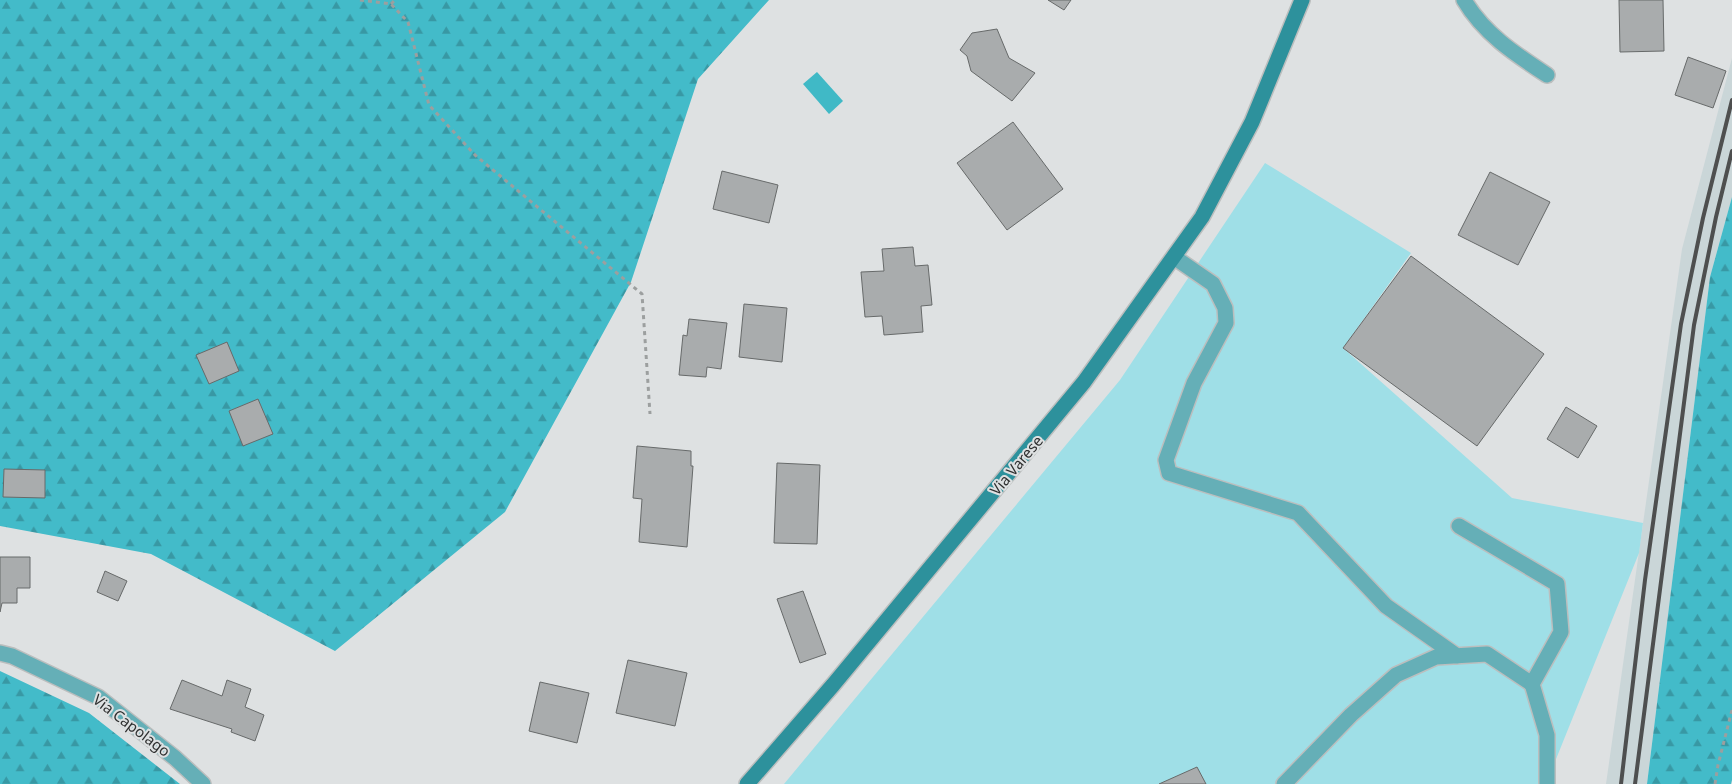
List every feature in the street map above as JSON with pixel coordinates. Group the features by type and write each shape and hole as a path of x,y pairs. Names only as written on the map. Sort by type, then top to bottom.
{"main road":[{"name":"Via Varese","path":"747,784 833,685 1084,382 1174,257 1202,217 1252,122 1302,0"}],"street":[{"path":"1464,0 1472,13 1492,36 1547,75"},
{"path":"1174,257 1213,284 1225,308 1226,323 1194,383 1166,460 1170,473 1298,514 1386,606 1457,656"},
{"path":"1459,526 1557,584 1561,632 1532,684"},
{"name":"Via Capolago","path":"0,653 12,656 98,697 175,758 203,784"},
{"path":"1284,784 1351,715 1396,675 1436,657 1488,654 1532,684 1547,735 1546,784"}],"path":[{"path":"360,0 391,4 408,22 429,105 475,155 642,294 650,414"},
{"path":"391,4 395,0"},
{"path":"1716,784 1718,765 1732,710"}],"shaded area":[{"path":"1732,58 1732,197 1710,277 1647,784 1606,784 1682,249"},
{"path":"817,72 843,101 829,114 803,84"},
{"path":"1265,163 1411,253 1343,348 1512,498 1643,523 1639,553 1546,784 784,784 1120,380"}],"green space":[{"path":"0,0 769,0 698,79 631,282 505,512 335,651 151,554 0,526"},
{"path":"1732,197 1732,780 1731,784 1647,784 1710,277"},
{"path":"0,671 89,713 180,784 0,784"}],"building":[{"path":"1048,0 1071,0 1064,10"},
{"path":"1619,0 1663,0 1664,51 1620,52"},
{"path":"997,29 1009,58 1035,73 1012,101 971,71 967,56 960,50 972,33"},
{"path":"1688,57 1726,71 1713,108 1675,95"},
{"path":"1013,122 1063,189 1007,230 957,163"},
{"path":"722,171 778,185 769,223 713,209"},
{"path":"1490,172 1550,202 1518,265 1458,235"},
{"path":"913,247 915,266 928,265 932,305 921,306 923,332 884,335 882,316 865,317 861,272 884,271 882,249"},
{"path":"1411,256 1544,354 1477,446 1343,348"},
{"path":"744,304 787,308 782,362 739,357"},
{"path":"689,319 727,323 721,369 707,367 706,377 679,375 683,335 687,336"},
{"path":"227,342 239,371 209,384 196,355"},
{"path":"258,399 273,434 243,446 229,411"},
{"path":"1566,407 1597,426 1578,458 1547,439"},
{"path":"637,446 691,451 691,466 693,466 687,547 639,542 642,499 633,498"},
{"path":"777,463 820,465 817,544 774,543"},
{"path":"4,469 45,470 45,498 3,497"},
{"path":"0,557 30,557 30,588 17,588 17,603 2,603 0,612"},
{"path":"105,571 127,581 118,601 97,592"},
{"path":"803,591 826,654 800,663 777,599"},
{"path":"628,660 687,673 675,726 616,713"},
{"path":"182,680 222,696 227,680 251,689 245,707 264,715 255,741 231,732 232,729 170,709"},
{"path":"540,682 589,693 577,743 529,731"},
{"path":"1197,767 1206,784 1159,784"}],"railway":[{"path":"1621,784 1645,580 1681,324 1703,218 1732,100"},
{"path":"1635,784 1694,325 1716,217 1732,151"}]}
